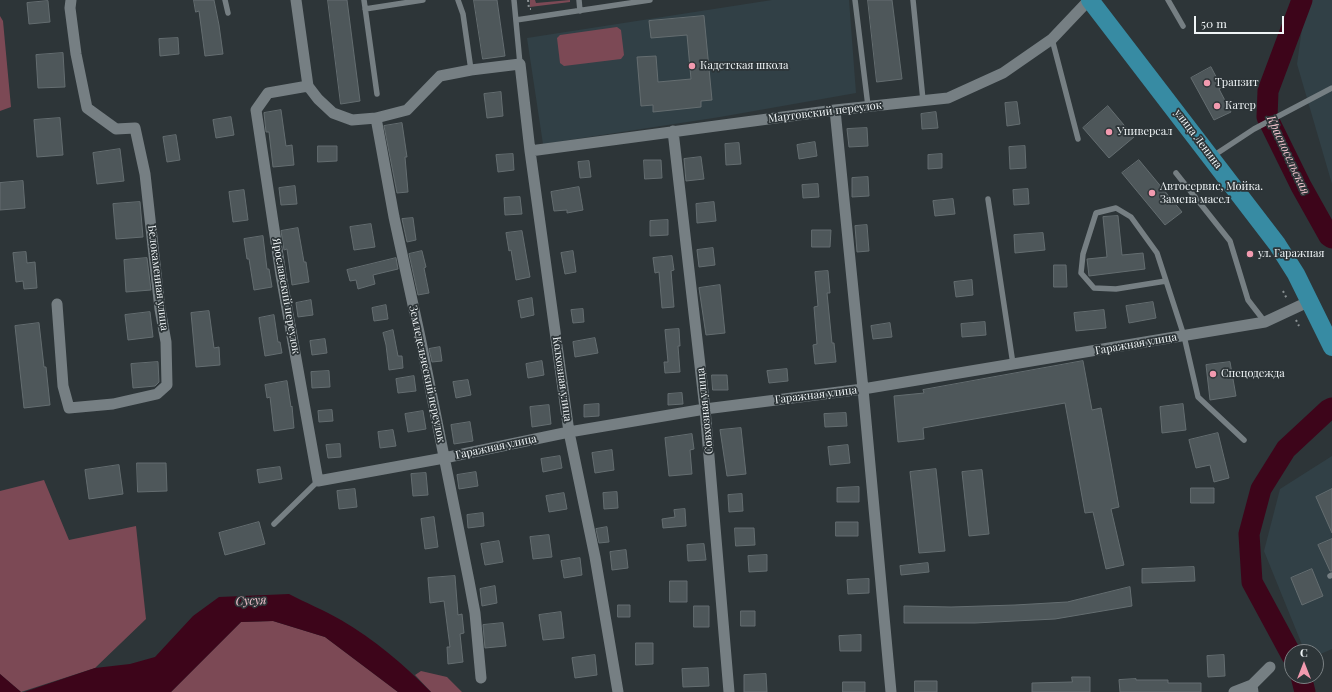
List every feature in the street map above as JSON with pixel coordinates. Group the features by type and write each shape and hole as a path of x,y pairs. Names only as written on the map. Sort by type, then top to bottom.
{"main road":[{"name":"улица Ленина","path":"1090,0 1277,244 1296,274 1332,347"}],"street":[{"name":"Белокаменная улица","path":"57,304 63,386 69,408 114,404 157,394 167,385 166,342 160,309 145,174 135,128 116,129 87,108 76,54 70,8 72,0"},
{"path":"296,0 308,86 318,99 333,113 352,120 376,118 407,110 440,76 471,70 520,64"},
{"name":"Мартовский переулок","path":"530,151 835,110 948,98 1003,73 1052,39 1090,0"},
{"name":"Колхозная улица","path":"520,64 530,151 569,432 595,556 618,692"},
{"name":"Ярославский переулок","path":"308,86 268,94 256,110 281,275 318,481"},
{"path":"835,110 891,692"},
{"name":"Земледельческий переулок","path":"376,118 394,217 475,614 481,678"},
{"name":"Совхозная улица","path":"673,131 705,409 729,692"},
{"name":"Гаражная улица","path":"318,481 444,458 569,432 705,409 863,389 1265,322 1310,301"},
{"path":"1234,692 1253,688 1270,667"}],"lane":[{"path":"225,0 228,13"},
{"path":"364,0 377,94"},
{"path":"365,9 423,0"},
{"path":"458,0 463,14 471,70"},
{"path":"514,0 520,64"},
{"path":"579,0 580,11"},
{"path":"516,20 650,0"},
{"path":"855,0 868,106"},
{"path":"913,0 923,100"},
{"path":"1168,0 1183,26"},
{"path":"1052,39 1078,139"},
{"path":"1211,157 1282,114 1332,88"},
{"path":"1176,173 1230,241 1248,300 1265,322"},
{"path":"988,199 1013,364"},
{"path":"1166,281 1116,289 1094,288 1081,273 1083,254 1096,213 1116,208 1131,217 1157,253 1184,336 1198,397 1244,440"},
{"path":"274,524 318,481"}],"shaded area":[{"path":"530,0 535,0 536,3 570,0 570,2 530,7"},
{"name":"Кадетская школа","path":"772,0 849,0 856,93 720,117 543,144 527,38"},
{"path":"1306,0 1332,0 1332,184 1297,64"},
{"path":"0,16 3,21 11,107 0,111"},
{"path":"617,27 621,30 624,55 621,59 564,66 560,63 557,38 560,35"},
{"path":"1332,456 1332,649 1324,652 1324,644 1302,644 1264,551 1280,489"},
{"path":"44,480 69,540 136,526 146,619 95,668 21,692 0,674 0,491"},
{"path":"273,621 325,637 398,692 171,692 241,622"},
{"path":"421,671 447,677 462,692 431,692 415,675"}],"water":[{"name":"Сусуя","path":"289,594 335,616 365,635 399,662 431,692 398,692 325,637 273,621 241,622 171,692 24,692 95,668 130,664 155,657 193,616 219,597"},
{"path":"0,674 21,692 0,692"}],"building":[{"path":"194,0 214,0 223,54 205,56 199,11 196,12"},
{"path":"328,0 347,0 360,101 341,104"},
{"path":"474,0 497,0 505,56 483,59"},
{"path":"868,0 892,0 902,79 877,82"},
{"path":"48,1 50,22 29,24 27,3"},
{"path":"704,16 712,100 701,101 701,107 653,112 653,105 641,106 637,57 656,56 658,82 691,79 687,35 651,38 649,21"},
{"path":"178,38 179,54 160,56 159,39"},
{"path":"63,53 65,87 38,88 36,55"},
{"path":"1211,67 1222,88 1219,89 1231,112 1214,120 1191,78"},
{"path":"501,92 503,116 487,118 484,94"},
{"path":"1017,102 1020,124 1007,126 1005,103"},
{"name":"Универсал","path":"1108,106 1134,137 1109,158 1083,128"},
{"path":"281,110 286,146 292,145 294,165 273,167 269,132 266,132 264,113"},
{"path":"936,112 938,128 922,129 921,114"},
{"path":"231,117 234,135 216,138 213,120"},
{"path":"60,118 63,155 37,157 34,120"},
{"path":"402,123 407,157 405,157 408,192 397,193 384,126"},
{"path":"867,128 868,146 849,147 847,129"},
{"path":"176,135 180,160 167,162 163,137"},
{"path":"815,142 817,156 799,159 797,145"},
{"path":"739,143 741,164 726,165 725,144"},
{"path":"318,146 337,146 337,161 318,162"},
{"path":"1025,146 1026,168 1010,169 1009,147"},
{"path":"120,149 124,181 97,184 93,153"},
{"path":"513,154 514,170 498,172 496,155"},
{"path":"942,154 942,168 928,169 928,155"},
{"path":"701,157 704,179 686,181 684,159"},
{"path":"644,160 661,160 662,178 645,179"},
{"name":"Автосервис, Мойка. Замена масел","path":"1139,160 1182,212 1165,225 1122,173"},
{"path":"589,161 591,177 580,178 578,162"},
{"path":"868,177 869,196 852,197 852,178"},
{"path":"23,181 25,208 0,210 0,183"},
{"path":"818,184 819,197 803,198 802,185"},
{"path":"295,186 297,204 281,205 279,188"},
{"path":"579,187 583,210 567,213 567,210 554,211 551,192"},
{"path":"1028,189 1029,204 1014,205 1013,190"},
{"path":"244,190 248,220 233,222 229,192"},
{"path":"520,197 522,214 505,215 504,198"},
{"path":"953,199 955,214 935,216 933,201"},
{"path":"140,202 143,237 116,239 113,204"},
{"path":"714,202 716,221 697,223 696,204"},
{"path":"1118,216 1122,255 1143,253 1145,269 1089,276 1087,259 1107,257 1103,217"},
{"path":"413,218 416,240 407,242 402,219"},
{"path":"668,220 668,235 650,236 650,221"},
{"path":"371,224 375,247 354,250 350,227"},
{"path":"867,225 869,251 857,252 855,226"},
{"path":"298,228 309,282 292,285 287,249 284,250 281,231"},
{"path":"812,230 831,230 830,247 812,247"},
{"path":"522,231 530,277 516,280 511,250 509,251 506,233"},
{"path":"1043,233 1045,250 1015,253 1014,235"},
{"path":"263,236 267,269 269,269 272,287 254,290 244,239"},
{"path":"713,248 715,265 699,267 697,250"},
{"path":"422,251 426,267 424,268 429,293 418,295 409,254"},
{"path":"573,251 576,272 565,274 561,253"},
{"path":"26,252 27,263 35,262 37,288 24,289 23,281 16,282 13,253"},
{"path":"672,256 674,270 671,271 674,307 662,308 659,272 655,273 653,258"},
{"path":"147,258 151,290 126,292 124,260"},
{"path":"396,258 398,269 373,275 375,284 358,289 356,280 350,281 347,270"},
{"path":"1054,265 1066,265 1067,287 1054,287"},
{"path":"828,271 830,293 827,293 832,343 834,343 836,362 815,364 813,345 817,344 814,307 818,306 815,272"},
{"path":"972,280 973,295 956,297 954,282"},
{"path":"720,285 725,333 706,335 699,288"},
{"path":"532,298 534,315 521,318 518,301"},
{"path":"311,300 313,315 298,317 296,303"},
{"path":"1153,302 1156,318 1129,323 1126,306"},
{"path":"386,305 388,319 374,321 372,308"},
{"path":"583,309 584,322 573,323 571,310"},
{"path":"1104,310 1106,328 1076,331 1074,313"},
{"path":"209,311 214,348 219,347 220,365 196,367 191,313"},
{"path":"150,312 153,337 128,340 125,315"},
{"path":"274,315 278,342 280,342 282,353 265,356 259,318"},
{"path":"985,322 986,335 962,337 961,324"},
{"path":"39,323 50,405 24,408 15,326"},
{"path":"890,323 892,337 873,339 871,326"},
{"path":"679,329 680,346 678,346 680,372 665,373 664,362 668,362 665,330"},
{"path":"393,330 398,356 402,356 403,368 389,370 383,333"},
{"path":"595,338 598,353 575,357 573,342"},
{"path":"325,339 327,353 312,355 310,341"},
{"path":"440,347 442,361 432,362 429,349"},
{"path":"542,361 544,375 528,378 526,364"},
{"path":"1083,361 1092,410 1101,408 1119,507 1111,509 1124,565 1106,569 1093,512 1085,513 1065,403 923,428 924,439 898,442 894,396 924,393 923,390"},
{"path":"158,362 159,382 155,386 133,388 131,364"},
{"path":"1230,362 1236,396 1210,400 1206,365"},
{"path":"787,369 788,381 769,383 767,371"},
{"path":"329,371 330,387 312,388 311,372"},
{"path":"712,375 727,375 728,390 713,390"},
{"path":"414,376 416,391 398,393 396,379"},
{"path":"468,380 471,395 456,398 453,382"},
{"path":"287,381 291,407 292,406 294,428 274,431 270,397 267,398 265,385"},
{"path":"682,393 683,404 668,405 668,394"},
{"path":"599,404 599,416 584,417 584,405"},
{"path":"1183,404 1186,430 1162,433 1160,407"},
{"path":"549,405 551,424 532,427 530,407"},
{"path":"332,410 333,421 319,422 318,411"},
{"path":"423,411 426,429 408,432 405,414"},
{"path":"846,413 847,426 825,427 824,414"},
{"path":"470,422 473,441 454,444 451,425"},
{"path":"741,428 746,474 727,476 720,430"},
{"path":"393,430 396,446 380,448 378,432"},
{"path":"1218,433 1229,478 1214,482 1210,465 1196,468 1189,440"},
{"path":"692,434 694,449 690,450 692,474 669,476 665,438"},
{"path":"340,444 341,457 328,458 326,445"},
{"path":"848,445 850,463 830,465 828,447"},
{"path":"612,450 614,470 595,473 592,453"},
{"path":"560,456 562,468 543,472 541,459"},
{"path":"137,463 166,463 167,491 138,492"},
{"path":"119,465 123,494 89,499 85,470"},
{"path":"280,467 282,479 259,483 257,470"},
{"path":"936,469 945,551 919,553 910,472"},
{"path":"982,470 989,534 969,536 962,472"},
{"path":"476,472 478,486 459,489 457,475"},
{"path":"426,473 428,495 413,496 411,474"},
{"path":"859,487 859,502 837,502 837,488"},
{"path":"1191,488 1214,488 1214,503 1191,503"},
{"path":"355,489 357,507 339,509 337,491"},
{"path":"1332,489 1332,533 1316,497"},
{"path":"617,492 618,508 604,509 603,493"},
{"path":"564,493 567,509 549,512 546,496"},
{"path":"742,494 743,511 729,512 728,495"},
{"path":"685,509 686,526 663,528 662,519 675,517 674,510"},
{"path":"483,513 484,526 468,528 467,515"},
{"path":"434,517 438,547 425,549 421,519"},
{"path":"259,522 265,544 225,555 219,533"},
{"path":"836,522 858,522 858,536 836,536"},
{"path":"607,527 609,542 599,543 596,529"},
{"path":"735,528 754,528 755,545 736,546"},
{"path":"549,535 552,557 533,559 530,537"},
{"path":"1332,539 1332,571 1330,571 1318,545"},
{"path":"499,541 503,562 485,565 481,544"},
{"path":"704,544 706,560 688,561 687,545"},
{"path":"626,550 628,568 612,570 610,552"},
{"path":"767,555 767,571 749,572 748,556"},
{"path":"580,558 582,575 564,578 561,561"},
{"path":"928,563 929,572 901,575 900,566"},
{"path":"1194,567 1195,581 1142,583 1142,569"},
{"path":"1312,569 1323,596 1302,605 1291,578"},
{"path":"455,576 458,615 462,614 464,633 460,634 463,662 448,664 447,647 450,647 444,601 430,603 428,578"},
{"path":"869,579 869,593 848,594 847,580"},
{"path":"670,581 687,581 687,602 670,602"},
{"path":"495,586 497,603 482,606 480,589"},
{"path":"1130,587 1132,606 1055,619 975,623 904,623 904,606 951,607 1067,602"},
{"path":"618,605 630,605 630,617 618,617"},
{"path":"694,606 709,606 709,627 694,627"},
{"path":"741,611 755,611 755,626 741,626"},
{"path":"561,612 564,638 543,640 539,615"},
{"path":"503,623 506,646 485,648 483,625"},
{"path":"861,635 861,651 840,651 839,636"},
{"path":"636,643 653,643 653,664 636,665"},
{"path":"595,655 597,675 575,678 572,658"},
{"path":"1224,655 1225,676 1208,677 1207,656"},
{"path":"708,668 709,686 683,687 682,669"},
{"path":"766,674 767,692 744,692 744,675"},
{"path":"1072,677 1090,677 1090,692 1032,692 1032,683 1072,682"},
{"path":"1119,680 1168,680 1168,683 1201,683 1201,692 1120,692"},
{"path":"915,681 937,681 937,692 915,692"},
{"path":"843,682 865,682 865,692 843,692"}],"waterway":[{"name":"Красносельская","path":"1302,0 1268,91 1267,117 1301,186 1329,236 1332,238"},
{"name":"Красносельская","path":"1286,644 1252,582 1249,534 1261,489 1286,449 1332,408"},
{"name":"Красносельская","path":"1303,684 1305,692"}],"place":[{"name":"Кадетская школа","path":"692,66"},
{"name":"Транзит","path":"1207,83"},
{"name":"Катер","path":"1217,106"},
{"name":"Универсал","path":"1109,132"},
{"name":"Автосервис, Мойка. Замена масел","path":"1152,193"},
{"name":"ул. Гаражная","path":"1250,254"},
{"name":"Спецодежда","path":"1213,374"}]}
